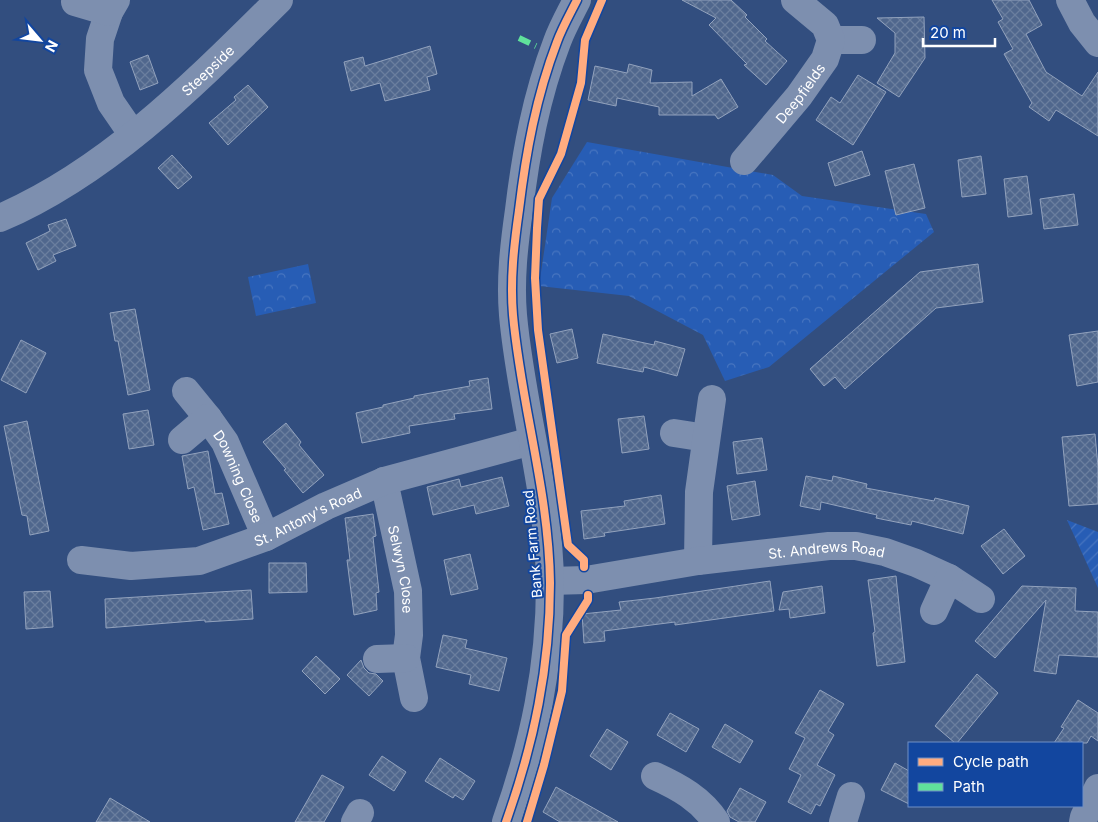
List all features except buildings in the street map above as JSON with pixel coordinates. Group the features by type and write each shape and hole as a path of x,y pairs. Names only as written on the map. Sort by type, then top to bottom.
{"street":[{"name":"Steepside","path":"0,218 35,201 104,158 176,98 279,0"},
{"name":"Bank Farm Road","path":"506,822 534,734 541,696 548,633 550,581 544,508 513,315 512,272 525,155 538,96 557,40 577,0"},
{"path":"795,0 825,25 831,40 862,40"},
{"path":"1070,0 1082,23 1098,43"},
{"path":"75,2 112,6 100,39 98,70 111,103 133,135"},
{"name":"Deepfields","path":"760,152 824,59 831,40"},
{"name":"Downing Close","path":"186,391 208,418 224,442 266,537"},
{"path":"698,561 700,492 712,399"},
{"name":"Downing Close","path":"182,440 208,418"},
{"path":"674,433 706,438"},
{"name":"St. Antony's Road","path":"81,560 131,566 199,561 266,537 326,506 384,481 532,441"},
{"name":"Selwyn Close","path":"384,481 408,591 409,635 406,658 414,698"},
{"name":"St. Andrews Road","path":"550,581 586,580 698,561 829,546 856,546 884,552 916,563 949,578 981,598"},
{"path":"934,611 949,578"},
{"path":"377,659 406,658"},
{"path":"655,776 686,791 709,811 716,822"},
{"path":"1083,822 1098,788"},
{"path":"844,822 851,796"}],"green space":[{"path":"587,142 773,175 802,196 926,214 934,232 769,367 725,381 703,335 629,296 539,286 552,198"},
{"path":"308,264 316,303 256,316 248,277"},
{"path":"1067,520 1098,532 1098,588"}],"marked path":[{"path":"519,38 536,46"}],"cycle path":[{"path":"506,822 525,763 538,704 547,645 550,583 545,515 522,382 513,315 512,276 514,249 525,167 543,83 557,42 577,0"},
{"path":"584,567 584,560 568,545 538,330 535,278 539,199 561,154 581,83 585,40 602,0"},
{"path":"527,822 544,765 562,691 566,635 588,600 588,595"}]}
